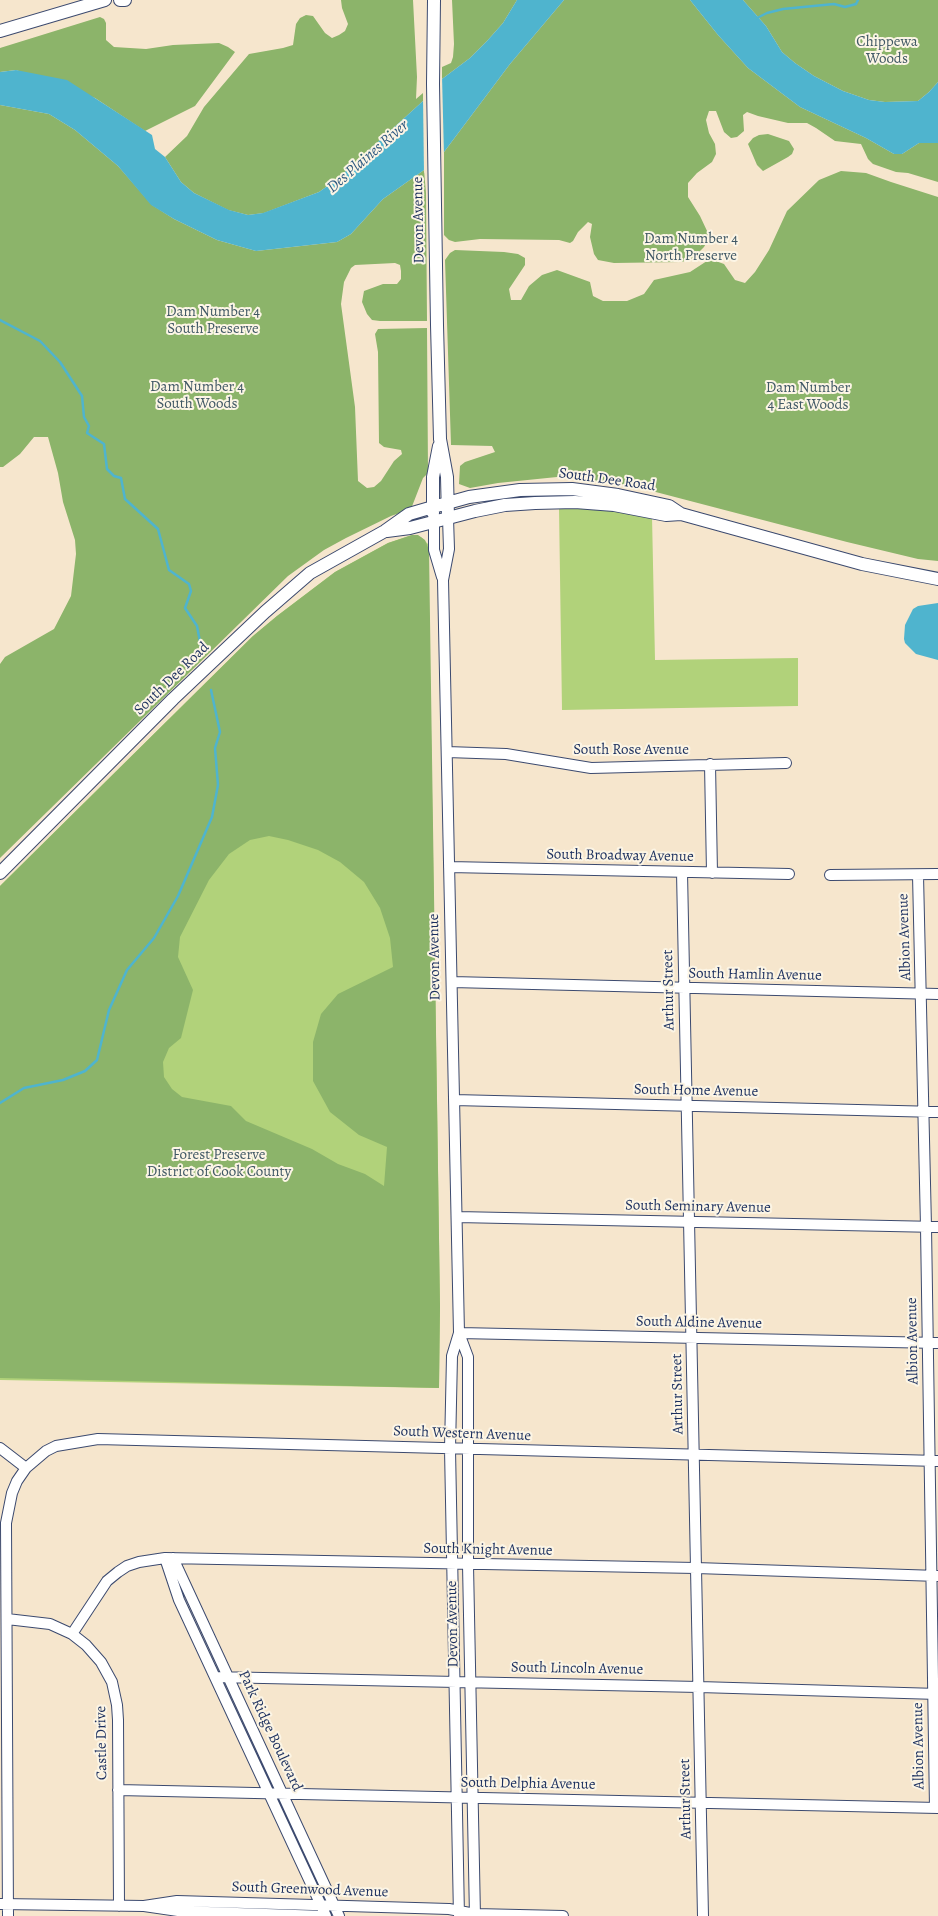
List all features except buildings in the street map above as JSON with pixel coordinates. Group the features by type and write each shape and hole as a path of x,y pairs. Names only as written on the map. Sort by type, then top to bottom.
{"main road":[{"path":"0,31 105,0"},
{"name":"Devon Avenue","path":"434,0 434,165 440,439 447,477 448,518"},
{"name":"Devon Avenue","path":"434,522 433,477 440,439"},
{"name":"South Dee Road","path":"0,873 265,612 310,573 385,531 409,514 469,497 520,490 572,490 645,500 669,506 681,514 862,564 938,579"},
{"name":"South Dee Road","path":"385,531 410,528 506,505 544,503 614,505 666,515 681,514"}],"street":[{"name":"Devon Avenue","path":"448,518 449,549 443,580 459,1333 452,1356 450,1449 456,1798 460,1914"},
{"name":"Devon Avenue","path":"434,522 434,550 443,580"},
{"name":"South Rose Avenue","path":"447,752 506,754 590,768 786,763"},
{"path":"710,764 712,873"},
{"name":"South Broadway Avenue","path":"449,867 789,874"},
{"name":"Arthur Street","path":"682,872 703,1916"},
{"path":"830,875 938,874"},
{"name":"Albion Avenue","path":"918,875 926,1227 933,1343 937,1808"},
{"name":"South Hamlin Avenue","path":"452,982 938,994"},
{"name":"South Home Avenue","path":"454,1100 938,1112"},
{"name":"South Seminary Avenue","path":"456,1218 938,1227"},
{"name":"Devon Avenue","path":"459,1333 468,1357 468,1565 475,1915"},
{"name":"South Aldine Avenue","path":"459,1333 933,1343"},
{"name":"South Western Avenue","path":"26,1468 46,1451 56,1446 98,1438 450,1449 934,1460"},
{"path":"0,1448 26,1468 17,1481 8,1507 6,1523 4,1904 8,1916"},
{"name":"South Knight Avenue","path":"72,1634 107,1581 118,1572 127,1566 139,1562 169,1558 452,1565 696,1568 934,1576"},
{"name":"Park Ridge Boulevard","path":"169,1558 229,1676 339,1916"},
{"name":"Park Ridge Boulevard","path":"169,1558 179,1600 325,1916"},
{"name":"Castle Drive","path":"6,1619 50,1624 72,1634 86,1645 101,1662 112,1682 118,1720 119,1906"},
{"name":"South Lincoln Avenue","path":"215,1677 698,1686 936,1693"},
{"name":"South Delphia Avenue","path":"118,1790 937,1808"},
{"name":"South Greenwood Avenue","path":"144,1906 177,1901 449,1909 460,1914 475,1915 563,1916"},
{"name":"South Greenwood Avenue","path":"4,1904 144,1906 178,1911 325,1916"}],"green space":[{"path":"341,0 413,0 417,77 416,99 423,93 423,101 336,180 319,192 264,213 248,215 228,210 194,193 181,182 165,157 187,136 204,107 249,54 293,45 296,24 300,18 306,15 313,16 325,33 332,38 345,31 348,24"},
{"path":"452,0 517,0 503,23 487,41 470,58 442,79 442,67 451,63 453,57"},
{"name":"Dam Number 4 North Preserve","path":"564,0 690,0 748,68 800,107 866,138 894,154 902,154 919,143 938,143 938,182 908,173 896,172 873,164 868,159 861,144 835,141 807,123 788,123 747,112 743,115 744,131 737,137 731,138 724,132 716,111 709,111 706,120 709,133 715,144 716,154 712,162 697,173 688,183 688,197 700,216 709,238 704,247 693,258 682,262 614,263 598,260 594,254 590,237 592,224 588,222 570,243 559,240 480,239 455,242 449,240 444,235 444,152 510,64"},
{"name":"Chippewa Woods","path":"743,0 938,0 938,82 918,101 885,102 869,100 843,91 814,76 782,52 766,26"},
{"path":"100,17 106,23 106,40 114,47 146,49 173,45 219,43 235,52 195,106 145,131 95,98 16,70 0,72 0,48"},
{"name":"Dam Number 4 South Woods","path":"0,105 49,114 75,130 118,166 152,205 174,219 217,240 256,251 337,242 351,234 383,199 424,170 426,193 427,321 380,321 372,320 367,314 362,302 364,291 383,284 397,284 401,279 401,271 400,265 395,263 355,265 351,268 344,282 341,304 355,407 358,481 367,488 374,487 381,481 394,461 402,454 401,450 384,447 379,443 378,352 375,334 378,329 427,328 428,473 423,478 411,509 391,516 346,538 324,550 288,576 0,858 0,664 5,657 54,629 71,596 76,554 75,540 63,502 58,473 48,437 34,437 20,454 3,467 0,467"},
{"path":"768,134 789,141 794,149 788,157 763,171 757,165 748,144 759,135"},
{"name":"Dam Number 4 East Woods","path":"841,171 866,173 938,197 938,561 918,559 847,542 629,485 557,477 470,488 459,484 460,466 465,462 495,452 492,446 451,445 445,260 450,253 455,250 504,252 518,254 525,258 525,265 509,289 511,300 521,300 529,286 542,275 557,270 590,282 593,296 603,301 627,301 644,294 654,280 690,272 710,259 724,264 735,280 745,283 755,272 769,250 787,211 819,180"},
{"path":"559,508 595,508 652,516 655,660 798,658 798,706 562,710"},
{"name":"Forest Preserve District of Cook County","path":"412,535 421,537 428,544 440,1307 439,1388 0,1380 0,886 253,636 335,572 388,543"},
{"name":"Forest Preserve District of Cook County","path":"412,535 418,535 425,540 429,550 440,1307 439,1388 0,1378 0,886 253,636 335,572 388,543","holes":["269,836 318,850 340,862 364,882 380,908 390,938 393,967 338,994 321,1014 313,1042 313,1081 330,1112 359,1135 387,1147 384,1186 365,1174 338,1164 312,1149 246,1121 231,1106 182,1097 172,1089 164,1077 163,1062 169,1048 181,1038 193,990 178,957 180,937 209,880 229,854 250,840"]}],"water":[{"name":"Des Plaines River","path":"517,0 564,0 510,64 444,152 424,170 383,199 351,234 337,242 256,251 217,240 174,219 151,205 118,166 75,130 49,114 0,105 0,72 16,70 67,80 152,135 155,149 165,157 181,182 194,193 229,210 248,215 263,213 319,192 336,180 423,101 442,79 470,58 503,23"},
{"path":"690,0 743,0 766,26 782,52 795,63 814,76 843,91 869,100 885,102 918,101 938,82 938,143 919,143 902,154 894,154 866,138 800,107 748,68"},
{"path":"938,603 938,660 916,654 905,643 904,639 905,625 913,609 918,606"}],"pier":[{"path":"442,76 444,156 424,173 423,97"}],"waterway":[{"path":"757,18 783,9 834,4 845,7 856,4 858,0"},
{"path":"0,320 40,341 60,362 82,396 84,417 89,426 87,433 104,444 107,469 114,476 121,478 125,499 158,529 169,570 189,584 191,591 185,608 197,626 201,647"},
{"path":"0,1103 24,1088 63,1080 85,1071 97,1060 109,1010 127,970 154,938 178,896 212,817 218,785 215,748 220,732 211,690"}],"park label":[{"name":"Dam Number 4 South Preserve","path":"213,320"}]}
